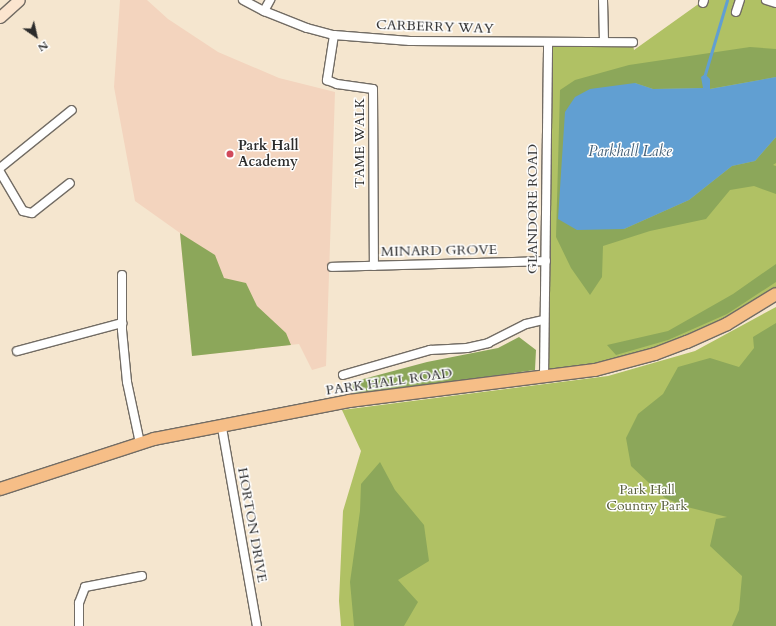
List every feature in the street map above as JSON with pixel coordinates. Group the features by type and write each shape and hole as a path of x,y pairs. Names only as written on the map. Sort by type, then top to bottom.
{"main road":[{"name":"PARK HALL ROAD","path":"0,489 140,443 222,428 349,401 595,370 655,354 714,331 776,294"}],"street":[{"path":"0,17 19,0"},
{"name":"CARBERRY WAY","path":"243,0 264,12 307,28 334,35 410,41 548,42 604,40 633,42"},
{"path":"264,12 270,0"},
{"path":"603,0 604,40"},
{"path":"736,12 740,0"},
{"path":"766,0 776,3"},
{"name":"TAME WALK","path":"334,35 327,80 337,84 373,89 374,266"},
{"name":"GLANDORE ROAD","path":"544,377 548,42"},
{"path":"0,168 72,110"},
{"path":"0,172 23,211 32,213 70,183"},
{"name":"MINARD GROVE","path":"332,267 546,261"},
{"path":"122,275 122,323 127,382 140,443"},
{"name":"PARK HALL ROAD","path":"343,375 430,350 467,348 488,343 526,324 544,320"},
{"path":"17,350 122,323"},
{"name":"HORTON DRIVE","path":"222,428 257,626"},
{"path":"79,626 79,603 86,587 142,576"}],"shaded area":[{"name":"Park Hall Academy","path":"120,0 147,0 168,19 218,52 279,78 335,92 326,366 312,370 299,344 192,356 180,233 135,201 114,87"}],"green space":[{"path":"704,0 766,0 776,3 776,294 687,342 544,377 548,42 633,45 634,50"},
{"path":"750,47 776,49 776,77 709,89 703,83 703,88 653,89 635,83 624,229 689,200 732,166 755,161 776,137 776,163 773,165 776,166 776,194 754,186 730,190 706,219 650,231 603,246 602,277 590,295 571,268 556,237 560,90 575,80 629,65"},
{"path":"180,233 215,255 224,278 246,283 257,306 286,333 291,345 192,356"},
{"path":"776,264 776,282 727,314 668,340 616,355 607,345 668,331 733,294"},
{"name":"Park Hall Country Park","path":"776,307 776,626 341,626 339,601 343,511 361,451 342,410 608,376 695,351"},
{"path":"776,323 776,626 732,626 739,610 742,576 710,546 716,519 727,517 687,507 665,498 631,466 626,438 638,414 663,394 678,367 710,358 739,367 754,348 753,337"},
{"path":"519,337 536,350 535,370 354,395 352,382 427,362 498,348"},
{"path":"380,462 395,490 424,525 429,561 398,580 418,602 404,626 354,626 350,582 360,511 361,484"}],"water":[{"name":"Parkhall Lake","path":"705,74 710,79 710,89 776,77 776,137 755,161 732,166 689,200 624,229 577,230 558,219 565,112 575,97 590,89 635,83 653,89 703,88 701,77"}],"waterway":[{"path":"705,74 727,0"}],"place":[{"name":"Park Hall Academy","path":"230,154"}]}
